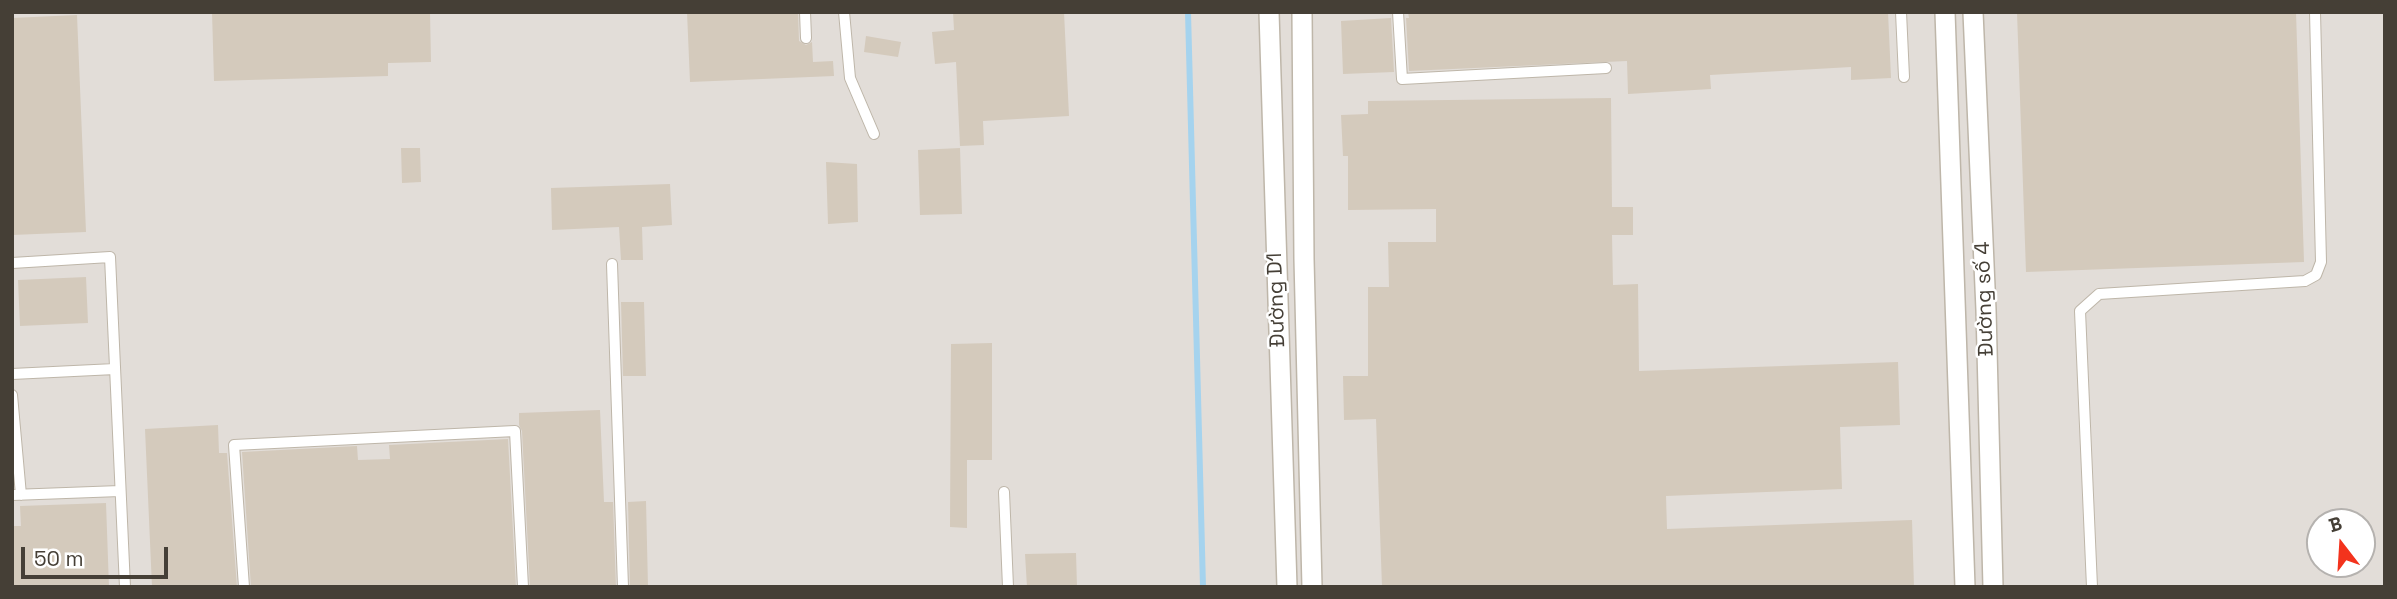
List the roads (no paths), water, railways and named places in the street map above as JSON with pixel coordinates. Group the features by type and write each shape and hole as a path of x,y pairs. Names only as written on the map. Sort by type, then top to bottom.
{"street":[{"name":"Đường D1","path":"1269,12 1287,587"},
{"name":"Đường D1","path":"1302,12 1304,259 1312,587"},
{"name":"Đường số 4","path":"1945,12 1965,587"},
{"name":"Đường số 4","path":"1973,12 1986,310 1993,587"},
{"path":"1276,260 1304,259"},
{"path":"1962,481 1991,481"}],"lane":[{"path":"805,12 806,38"},
{"path":"844,12 850,78 874,134"},
{"path":"1398,12 1402,79 1606,68"},
{"path":"1901,12 1905,77"},
{"path":"2092,587 2080,311 2099,295 2305,281 2316,275 2321,262 2315,12"},
{"path":"12,263 110,257 125,587"},
{"path":"612,264 623,587"},
{"path":"12,374 115,369"},
{"path":"12,395 17,495 120,491"},
{"path":"243,587 234,445 515,431 523,587"},
{"path":"1004,492 1008,587"}],"waterway":[{"path":"1188,12 1203,587"}]}
